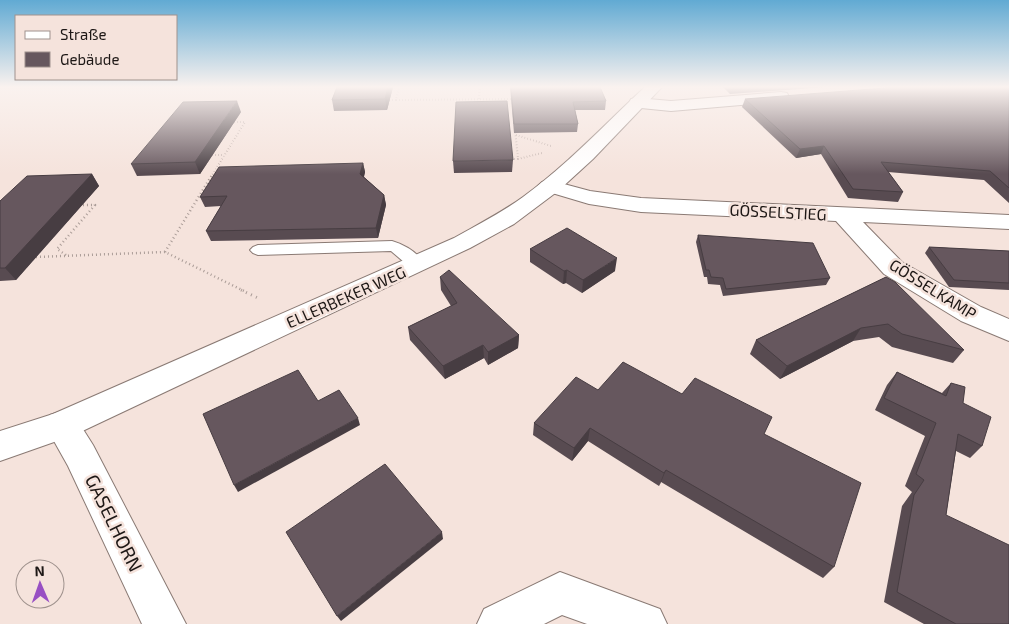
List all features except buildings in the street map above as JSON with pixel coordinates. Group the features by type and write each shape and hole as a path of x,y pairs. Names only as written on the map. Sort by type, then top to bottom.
{"street":[{"name":"ELLERBEKER WEG","path":"0,446 62,425 462,243 512,215 549,186 584,156 624,116"},
{"name":"GÖSSELSTIEG","path":"549,186 588,197 642,205 1009,222"},
{"name":"GÖSSELKAMP","path":"843,215 893,268 971,314 1009,330"},
{"name":"GASELHORN","path":"62,425 81,456 164,624"},
{"path":"499,624 560,593 645,624"}],"lane":[{"path":"258,250 392,246 399,248 417,264"}],"path":[{"path":"165,252 245,122 234,122"},
{"path":"514,122 518,159"},
{"path":"516,135 559,148"},
{"path":"511,159 543,153"},
{"path":"212,156 224,155"},
{"path":"217,168 226,167"},
{"path":"66,256 57,249 95,205 82,205"},
{"path":"36,257 165,252 263,300"}]}
